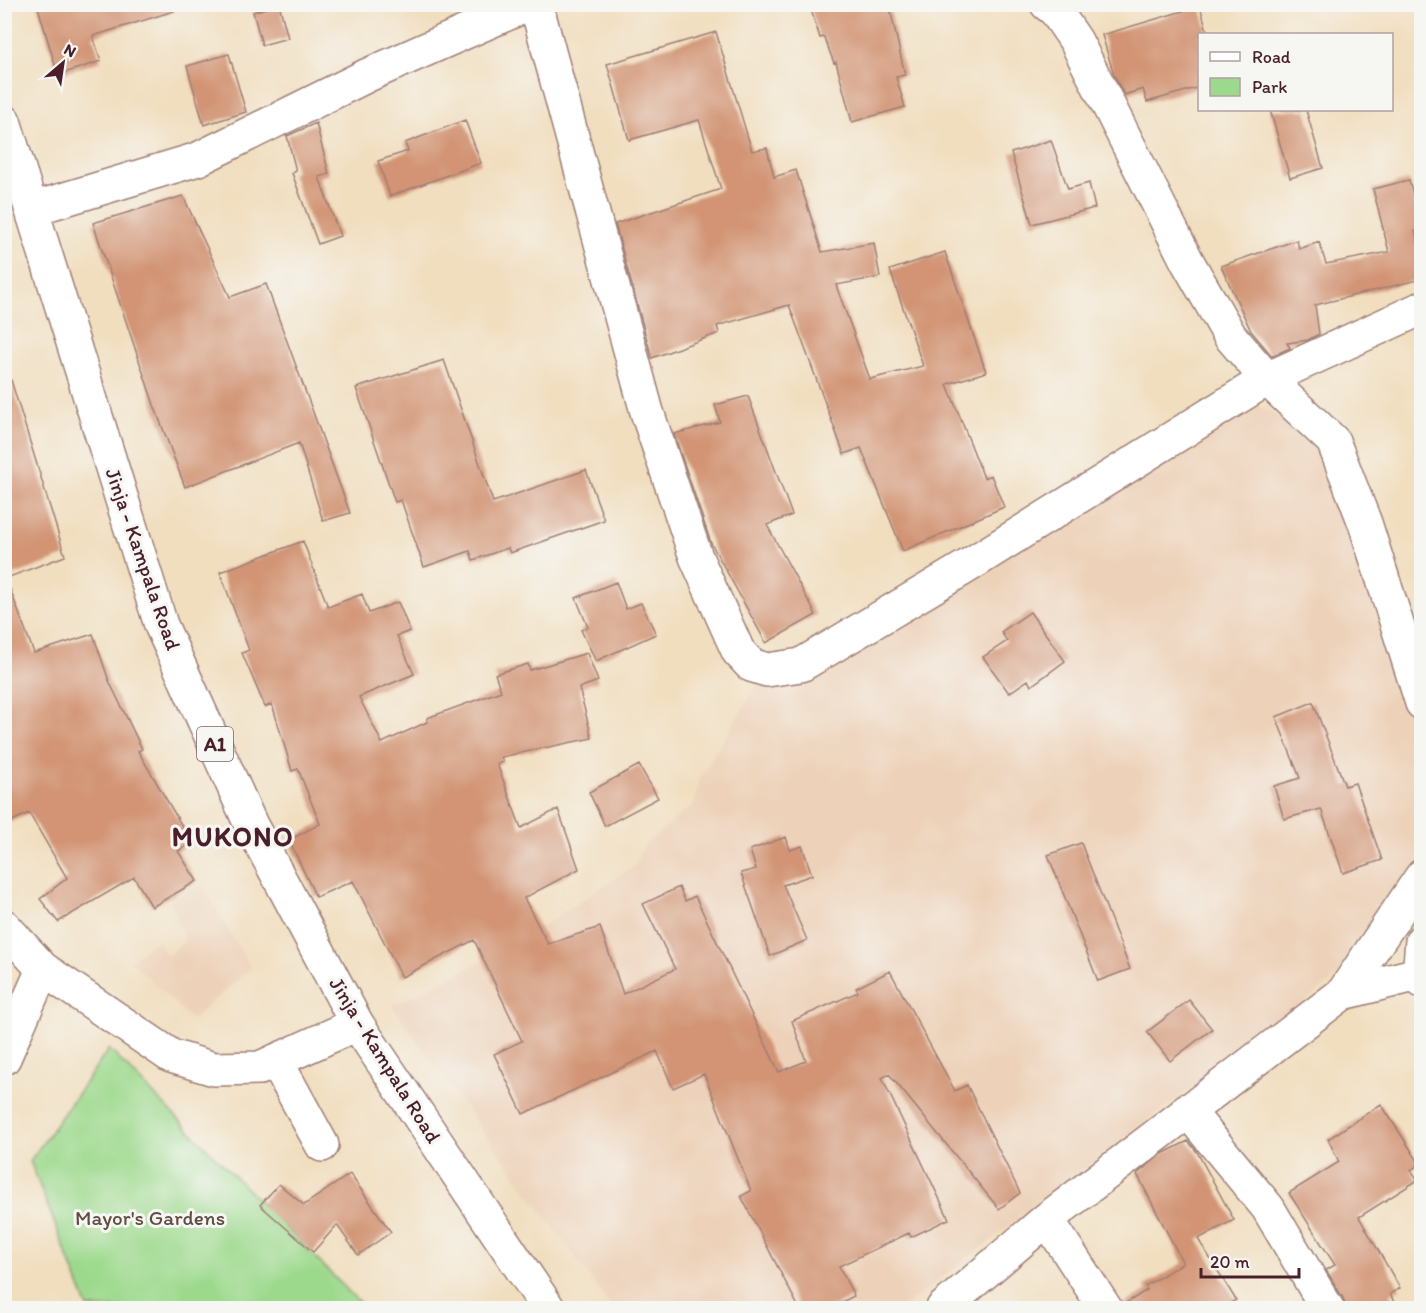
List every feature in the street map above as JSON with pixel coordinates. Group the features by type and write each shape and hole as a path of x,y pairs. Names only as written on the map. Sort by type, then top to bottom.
{"main road":[{"path":"32,209 198,159 368,75 529,4"},
{"path":"536,4 647,412 696,557 738,651 751,665 767,670 801,665 966,567 1267,379 1422,308"},
{"path":"1047,4 1054,10 1076,41 1187,261 1230,336 1267,379 1333,441 1365,523 1422,703"},
{"name":"Jinja - Kampala Road","path":"4,121 161,625 251,825 357,1024 548,1308"},
{"path":"943,1308 1047,1219 1343,993 1422,876"},
{"path":"4,926 43,969 171,1056 214,1069 260,1068 357,1024"},
{"path":"1343,993 1421,976 1422,941"},
{"path":"4,1058 43,969"},
{"path":"276,1061 322,1145"},
{"path":"1187,1110 1268,1208 1327,1308"},
{"path":"1047,1219 1106,1308"}],"shaded area":[{"path":"1237,398 1323,432 1386,590 1421,719 1421,864 1350,967 902,1308 612,1308 392,1006 516,944 635,865 645,844 694,804 700,778 759,682 853,654 1044,521"},
{"path":"202,885 251,968 192,1020 130,960 157,940 167,956 185,941 170,897"}],"green space":[{"name":"Mayor's Gardens","path":"109,1049 361,1304 354,1308 88,1308 30,1161"}],"building":[{"path":"37,4 174,4 174,11 93,36 101,61 58,75"},
{"path":"279,4 288,38 262,45 253,12"},
{"path":"809,4 889,4 905,75 896,77 905,107 852,122 836,62 834,63 824,37 820,38"},
{"path":"1200,6 1208,33 1198,33 1198,88 1147,102 1143,89 1124,95 1114,75 1102,35"},
{"path":"716,32 752,151 767,148 774,177 796,170 822,252 874,243 880,277 836,285 870,379 923,366 890,270 945,252 986,372 947,384 984,478 991,475 1004,507 903,551 861,448 844,454 789,305 717,326 719,333 652,358 615,224 721,189 699,120 629,140 607,64"},
{"path":"229,54 246,112 204,125 187,66"},
{"path":"1270,111 1306,111 1323,168 1290,178"},
{"path":"465,120 481,163 390,196 378,161 408,151 405,143"},
{"path":"316,123 329,174 319,177 340,236 318,244 292,173 296,171 287,136"},
{"path":"1051,140 1068,189 1089,183 1095,208 1032,224 1011,153"},
{"path":"1409,180 1422,227 1422,230 1415,231 1422,257 1422,279 1315,305 1319,334 1308,340 1287,343 1290,348 1272,356 1251,331 1221,266 1297,240 1299,249 1319,242 1326,264 1389,252 1373,189"},
{"path":"183,196 230,297 266,284 350,513 323,521 299,443 185,487 154,405 93,223"},
{"path":"444,360 493,502 586,470 604,520 510,553 508,548 473,560 470,551 424,567 401,500 395,502 356,388"},
{"path":"11,380 65,556 4,579 4,381"},
{"path":"748,396 792,515 767,525 816,615 766,643 711,543 674,434 720,422 715,405"},
{"path":"303,541 328,607 362,594 369,613 398,602 410,631 397,636 414,674 359,697 382,743 427,722 427,718 501,691 495,674 528,664 530,670 587,653 598,681 579,688 592,738 501,757 503,762 497,764 521,828 558,809 579,869 524,898 548,944 600,927 623,994 675,969 643,904 679,887 685,901 695,896 779,1072 806,1061 792,1021 858,992 856,988 890,971 955,1091 967,1085 1020,1193 999,1209 889,1074 882,1078 949,1219 911,1237 909,1233 839,1266 854,1296 830,1308 799,1308 741,1196 751,1191 704,1074 673,1088 657,1051 523,1114 494,1054 522,1041 474,940 402,977 353,881 316,897 289,840 320,824 298,769 292,771 272,704 265,707 242,653 249,650 220,572"},
{"path":"4,581 7,581 34,653 93,634 109,681 142,749 138,751 192,843 178,851 197,881 152,907 134,877 58,922 40,899 67,878 29,813 4,825"},
{"path":"616,582 626,609 641,603 656,634 596,661 581,630 588,627 576,598"},
{"path":"1030,612 1065,661 1031,686 1028,680 1009,693 983,657 1007,641 1001,632"},
{"path":"1313,702 1345,786 1355,783 1382,860 1343,873 1321,809 1284,819 1274,786 1300,778 1276,717"},
{"path":"639,765 658,798 605,826 589,792"},
{"path":"786,837 790,850 802,846 812,875 783,885 807,940 770,956 741,873 756,869 750,850"},
{"path":"1081,843 1130,969 1098,981 1048,855"},
{"path":"1189,1000 1212,1029 1170,1061 1147,1032"},
{"path":"1381,1104 1420,1164 1411,1170 1418,1180 1359,1217 1400,1288 1390,1294 1397,1308 1346,1308 1343,1298 1326,1270 1335,1265 1289,1193 1339,1162 1328,1139"},
{"path":"1188,1141 1197,1152 1234,1220 1198,1239 1236,1300 1222,1308 1123,1308 1123,1305 1147,1290 1145,1286 1183,1263 1137,1174 1162,1154"},
{"path":"350,1174 391,1232 358,1255 337,1225 313,1252 260,1205 279,1184 304,1205"}],"district":[{"name":"MUKONO","path":"233,837"}]}
